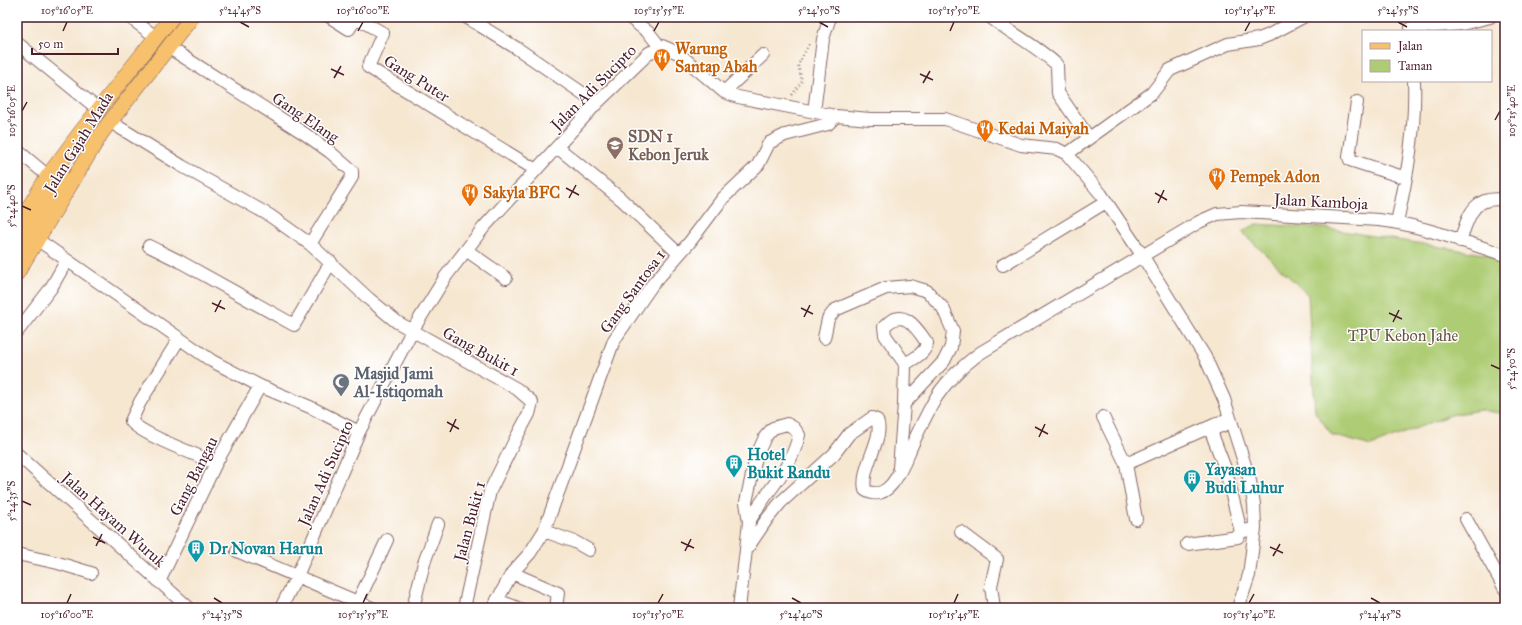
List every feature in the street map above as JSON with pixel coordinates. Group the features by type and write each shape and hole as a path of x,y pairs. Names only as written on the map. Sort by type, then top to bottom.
{"main road":[{"name":"Jalan Gajah Mada","path":"17,227 54,182 63,155 172,17"},
{"name":"Jalan Gajah Mada","path":"17,273 109,121 192,17"},
{"path":"17,249 54,182 81,168"}],"street":[{"path":"129,17 156,37"},
{"name":"Gang Puter","path":"330,17 349,29 356,18 384,33 368,67 536,170"},
{"path":"466,17 518,49 597,103"},
{"path":"629,17 649,33 660,47"},
{"path":"990,17 1010,32 1042,51 1057,65 1058,93 1089,138"},
{"path":"1238,608 1249,575 1255,528 1254,504 1250,480 1231,421 1205,356 1142,255 1106,202 1068,154 1152,93 1170,70 1228,44 1268,35 1303,17"},
{"path":"1411,25 1462,24 1490,17"},
{"path":"814,112 824,39 828,21"},
{"path":"17,43 98,109"},
{"name":"Jalan Adi Sucipto","path":"281,608 297,576 359,432 412,331 446,276 484,227 597,103 649,53 665,46 678,53 724,92 738,97 836,116 870,119 945,119 1021,145 1057,149 1068,154"},
{"name":"Gang Elang","path":"168,47 306,134 352,171 352,177 310,244"},
{"path":"724,92 763,55"},
{"path":"1398,222 1406,178 1413,121 1414,82"},
{"path":"1357,102 1349,157 1350,160 1406,178"},
{"name":"Gang Santosa 1","path":"495,604 512,573 530,553 544,531 614,340 652,286 723,198 758,165 769,143 785,135 828,124 836,116"},
{"name":"Gang Bukit 1","path":"109,121 182,166 269,215 310,244 369,299 412,331 517,390 532,402"},
{"path":"557,147 622,199 679,254"},
{"path":"17,150 54,182"},
{"path":"1460,241 1468,219 1478,204 1485,199 1493,198 1505,200"},
{"path":"1003,265 1106,202"},
{"name":"Jalan Kamboja","path":"746,550 767,518 781,502 834,454 849,434 872,418 878,420 880,425 863,481 865,490 871,494 879,494 890,486 899,475 936,398 959,369 980,353 1199,222 1223,213 1398,222 1505,255"},
{"path":"38,240 212,361 260,386 310,407 359,432"},
{"path":"149,246 294,325 331,262"},
{"path":"466,250 506,278"},
{"path":"17,332 51,288 67,260"},
{"path":"824,338 828,319 835,310 886,288 910,286 927,291 943,308 952,331 951,347 944,361 904,404"},
{"path":"179,339 140,402 131,421 136,427 216,463"},
{"path":"899,475 898,463 904,404 905,364"},
{"name":"Gang Bangau","path":"159,582 216,463 260,386"},
{"name":"Jalan Bukit 1","path":"464,608 490,491 529,414 532,402"},
{"path":"1103,418 1126,464 1136,519"},
{"path":"1126,464 1231,421"},
{"path":"1231,421 1215,428 1212,434 1226,471 1241,532"},
{"path":"739,608 749,522 746,502 756,457 765,436 773,428 788,424 794,428 799,435 795,452 787,468 757,506 749,522"},
{"name":"Jalan Hayam Wuruk","path":"17,454 189,608"},
{"path":"1466,519 1505,589"},
{"path":"413,608 424,563 438,524"},
{"path":"1187,544 1238,537 1241,532 1255,528"},
{"path":"544,531 575,542 589,550"},
{"path":"961,532 997,559 991,586 994,608"},
{"path":"357,605 387,540"},
{"path":"236,551 297,576 357,605 372,608"},
{"path":"17,554 58,563 91,574"},
{"path":"512,573 558,592 556,608"},
{"path":"495,604 518,608"}],"path":[{"path":"784,106 802,81 798,65 809,44"}],"green space":[{"name":"TPU Kebon Jahe","path":"1256,224 1324,228 1490,255 1505,261 1505,414 1481,410 1450,415 1371,446 1332,435 1315,412 1308,295 1242,232"}],"place":[{"name":"Warung Santap Abah","path":"662,72"},
{"name":"Kedai Maiyah","path":"985,143"},
{"name":"SDN 1 Kebon Jeruk","path":"615,160"},
{"name":"Pempek Adon","path":"1217,191"},
{"name":"Sakyla BFC","path":"470,207"},
{"name":"Masjid Jami Al-Istiqomah","path":"341,397"},
{"name":"Hotel Bukit Randu","path":"734,478"},
{"name":"Yayasan Budi Luhur","path":"1192,493"},
{"name":"Dr Novan Harun","path":"196,563"}]}
